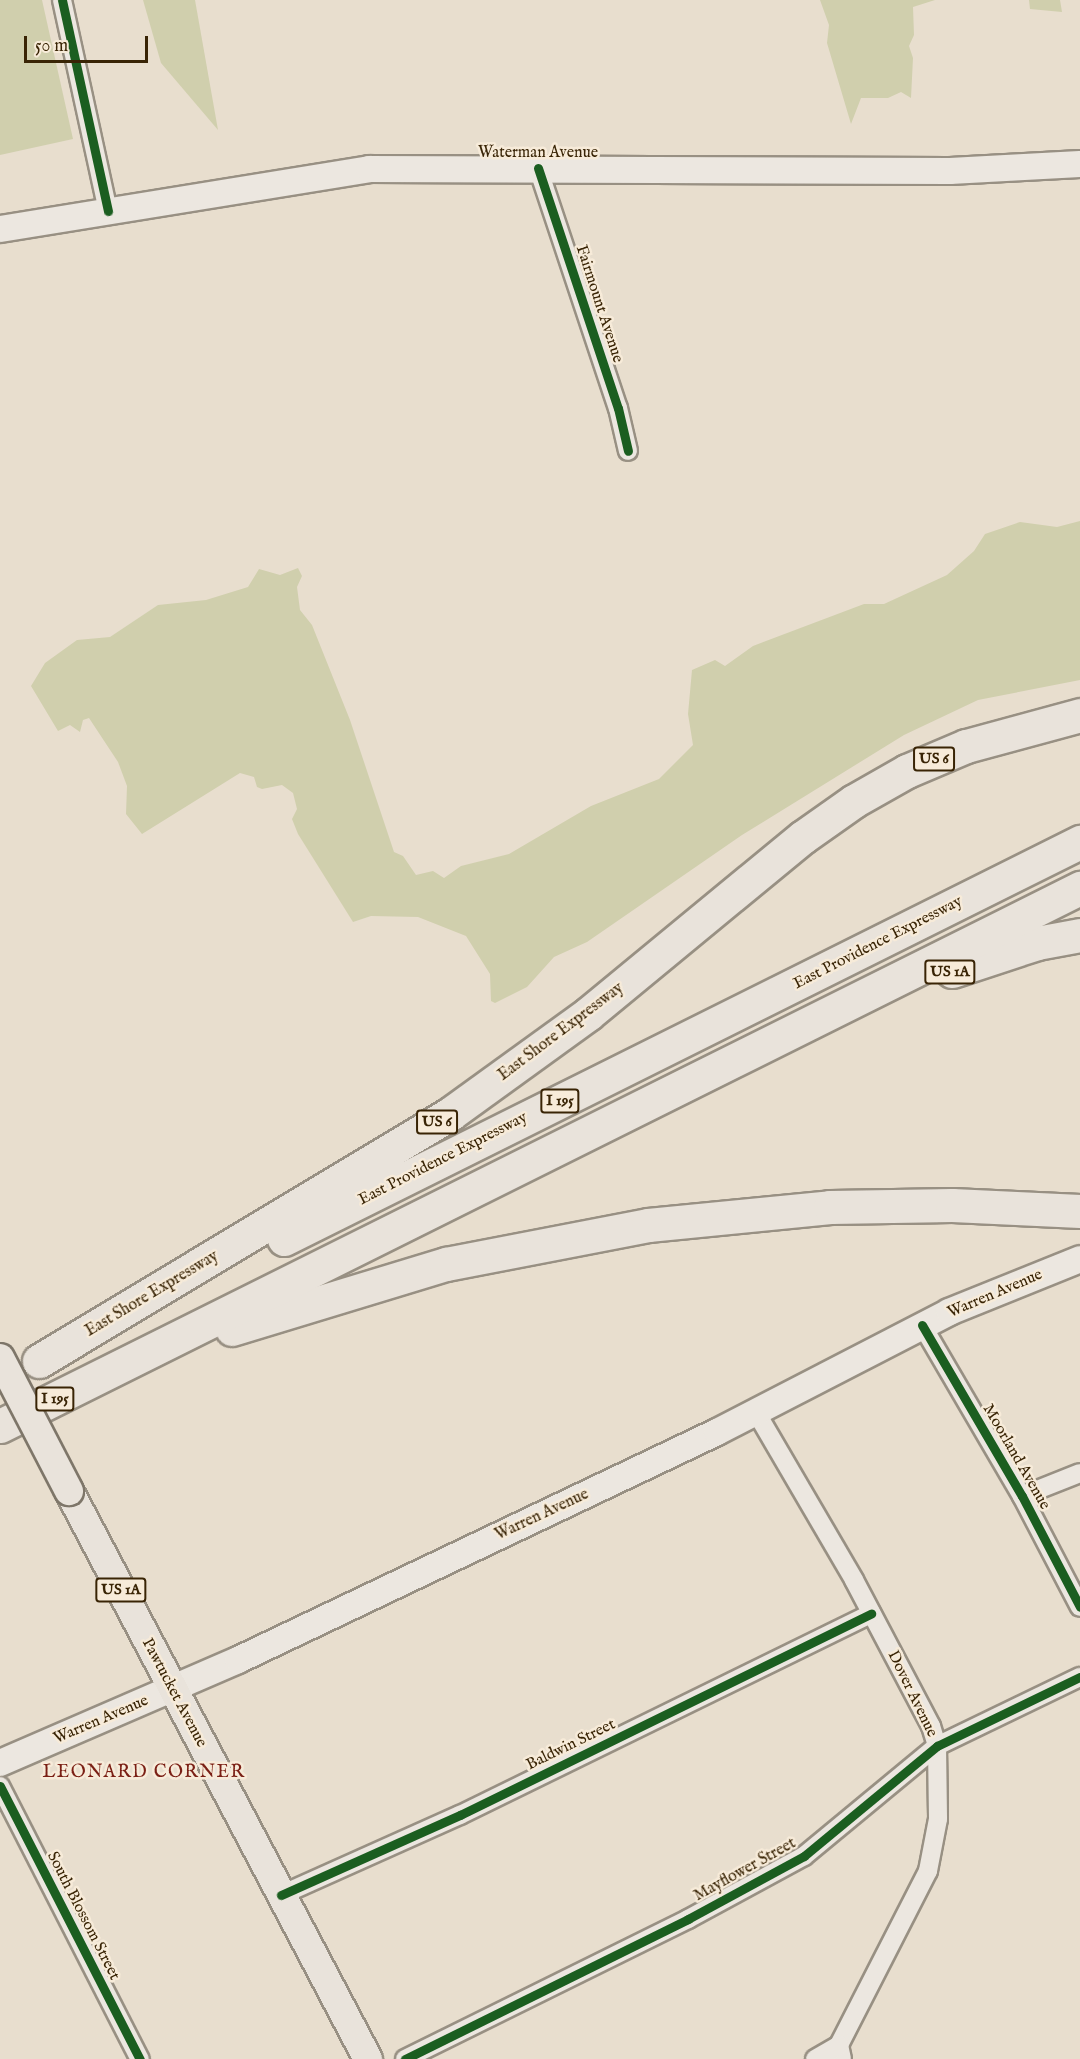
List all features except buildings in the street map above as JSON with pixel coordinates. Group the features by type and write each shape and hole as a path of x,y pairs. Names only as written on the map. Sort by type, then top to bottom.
{"highway":[{"name":"East Shore Expressway","path":"39,1361 450,1114 579,1020 803,837 854,801 951,752 1024,728 1080,715"},
{"name":"East Providence Expressway","path":"0,1380 1080,842"},
{"name":"I 195","path":"0,1426 1080,888"},
{"name":"US 1A","path":"823,1016 1037,943 1080,935"},
{"path":"109,1372 393,1278 500,1251 616,1229 830,1207 952,1206 1080,1211"}],"main road":[{"name":"Waterman Avenue","path":"0,229 369,169 950,171 1080,164"},
{"name":"Warren Avenue","path":"0,1763 170,1690 756,1412 922,1325 1080,1259"},
{"name":"Pawtucket Avenue","path":"0,1358 170,1690 368,2059"}],"street":[{"path":"62,0 108,211"},
{"name":"Fairmount Avenue","path":"538,168 618,408 628,451"},
{"name":"Moorland Avenue","path":"922,1325 1022,1496 1080,1607"},
{"name":"Dover Avenue","path":"756,1412 932,1726 937,1746 938,1819 928,1871 840,2052"},
{"path":"1022,1496 1080,1473"},
{"name":"Baldwin Street","path":"281,1895 460,1815 871,1614"},
{"name":"Mayflower Street","path":"405,2059 688,1919 804,1856 937,1746 1080,1677"},
{"name":"South Blossom Street","path":"0,1786 140,2059"},
{"path":"815,2059 840,2052"}],"green space":[{"path":"0,0 42,0 73,139 0,155"},
{"path":"143,0 195,0 218,130 161,63"},
{"path":"820,0 935,0 913,7 914,35 909,46 913,58 911,98 901,92 888,98 861,98 851,124 827,43 829,25"},
{"path":"1029,0 1060,0 1062,12 1030,9"},
{"path":"1080,521 1080,680 978,700 904,735 742,835 587,942 554,957 527,987 495,1003 491,1001 490,974 466,936 418,917 371,916 353,922 298,834 292,819 297,809 293,793 282,785 262,789 257,787 254,777 240,773 142,834 126,814 127,786 118,762 89,718 83,720 80,732 70,725 58,731 31,686 45,663 77,640 110,637 158,605 206,600 248,587 259,569 280,575 298,568 302,576 297,587 300,610 312,625 350,720 394,852 403,856 416,875 433,871 444,878 461,866 509,854 591,806 659,779 693,745 688,714 692,670 715,660 725,666 753,646 864,604 884,604 947,575 974,551 985,534 1020,522 1057,527"}],"cycle path":[{"path":"62,0 108,211"},
{"path":"538,168 618,408 628,451"},
{"path":"922,1325 1022,1496 1080,1607"},
{"path":"281,1895 460,1815 871,1614"},
{"path":"405,2059 688,1919 804,1856 937,1746 1080,1677"},
{"path":"0,1786 140,2059"}],"district":[{"name":"LEONARD CORNER","path":"144,1773"}]}
